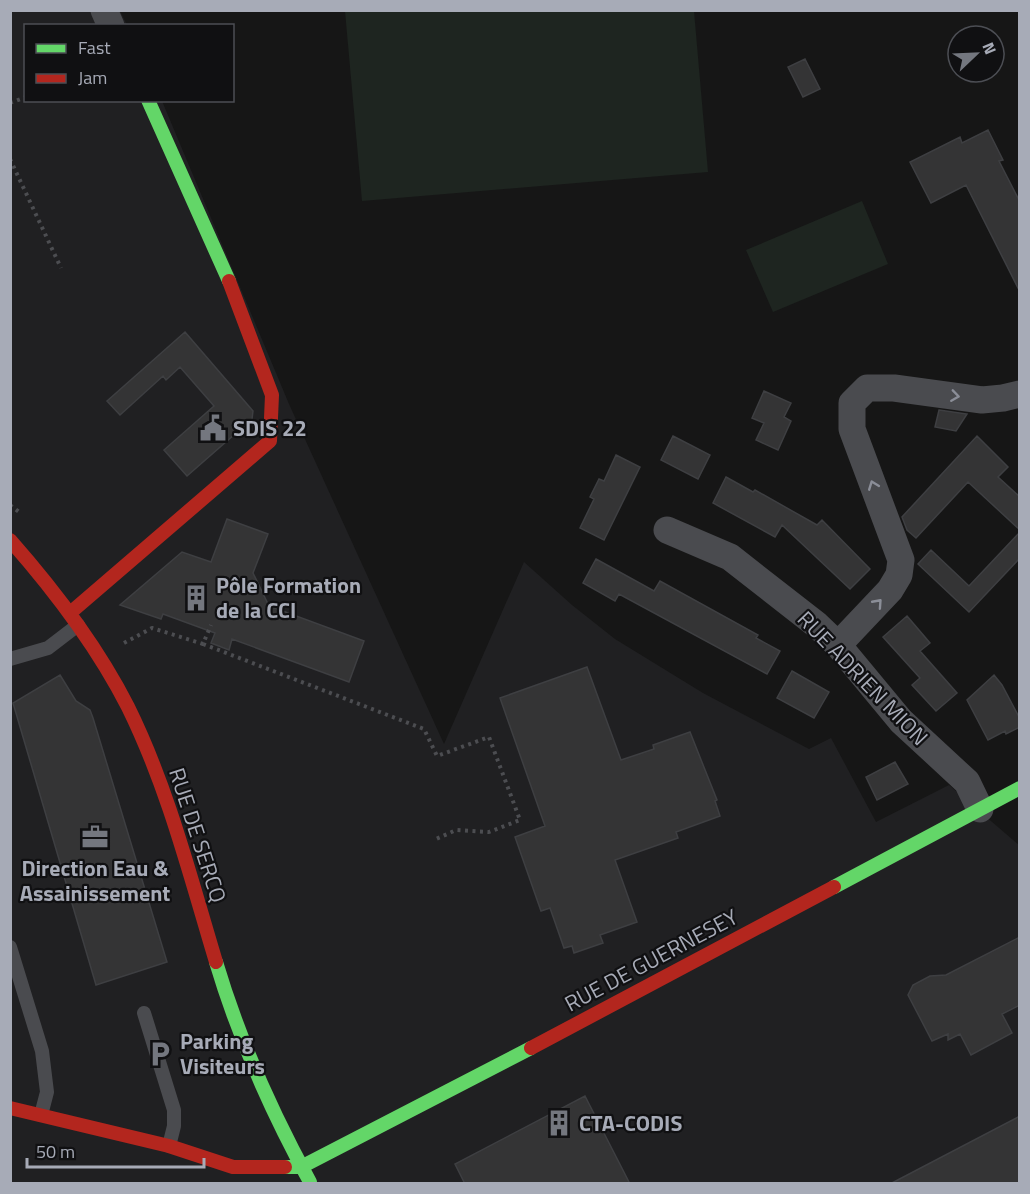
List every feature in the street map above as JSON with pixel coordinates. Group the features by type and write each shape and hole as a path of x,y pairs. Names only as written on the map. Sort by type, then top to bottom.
{"street":[{"path":"104,10 110,24"},
{"path":"70,613 270,441 272,395 236,298 149,102"},
{"path":"838,645 890,590 899,575 901,560 852,429 852,403 867,388 894,388 982,400 1003,398 1020,393"},
{"name":"RUE ADRIEN MION","path":"667,530 730,557 817,625 838,645 901,721 967,782 980,809"},
{"name":"RUE DE SERCQ","path":"10,540 70,613 101,657 129,709 174,820 233,1017 301,1178"},
{"name":"RUE DE GUERNESEY","path":"301,1178 537,1045 1020,788"},
{"path":"10,1108 169,1146 232,1167 301,1178"}],"lane":[{"path":"10,659 48,648 78,625"},
{"path":"10,947 42,1051 47,1092 41,1116"},
{"path":"144,1013 174,1110 174,1126 169,1146"}],"path":[{"path":"10,159 61,268"},
{"path":"202,644 211,625"},
{"path":"123,643 153,628 202,644 424,729 437,756 489,737 520,820 489,832 456,830 434,840"}],"shaded area":[{"path":"10,11 120,11 126,24 24,24 24,102 162,102 289,404 444,744 524,562 572,605 615,639 703,693 809,749 831,738 876,822 949,785 1019,845 1019,1183 11,1183"},
{"path":"345,11 694,11 708,172 362,201"},
{"path":"862,201 888,264 773,312 746,250"}],"building":[{"path":"805,59 820,89 803,97 788,67"},
{"path":"988,130 1003,160 999,161 1020,202 1020,292 966,185 931,203 910,162 960,137 962,143"},
{"path":"185,332 253,411 252,419 187,476 164,450 214,406 180,367 166,380 163,376 120,415 107,401"},
{"path":"764,391 791,403 784,417 791,421 778,450 756,440 764,423 752,418"},
{"path":"939,410 967,414 956,431 935,427"},
{"path":"673,436 710,455 698,479 661,460"},
{"path":"977,436 1008,467 998,477 1020,497 1020,530 968,482 916,538 907,530 902,517"},
{"path":"616,455 640,467 604,540 580,528 594,499 590,497 599,479 604,481"},
{"path":"726,477 753,492 755,490 817,525 822,520 870,569 850,589 782,525 775,537 713,503"},
{"name":"Pôle Formation de la CCI","path":"227,519 268,534 253,573 269,606 364,641 349,682 232,639 229,650 211,643 215,633 163,614 161,619 120,605 182,552 211,562"},
{"path":"1020,532 1020,558 969,612 918,564 931,550 969,586"},
{"path":"596,559 654,591 660,581 758,635 756,638 780,651 767,674 619,594 615,601 583,583"},
{"path":"907,616 930,643 920,651 957,693 936,711 912,685 920,678 883,637"},
{"path":"587,667 621,760 654,749 653,745 690,732 717,800 715,801 720,816 676,832 678,838 615,860 637,922 600,935 603,943 574,953 572,946 564,948 550,908 541,911 515,837 545,826 500,698"},
{"path":"792,671 829,692 814,718 777,698"},
{"name":"Direction Eau & Assainissement","path":"60,675 76,701 90,710 93,718 167,962 96,985 13,703"},
{"path":"994,675 1002,685 1020,719 1020,727 1006,734 1005,731 988,740 967,700"},
{"path":"895,762 908,784 877,800 866,777"},
{"path":"1020,937 1020,1005 1002,1014 1012,1033 971,1055 960,1034 948,1040 948,1034 932,1041 908,995 913,985 930,976 946,975"},
{"name":"CTA-CODIS","path":"585,1096 630,1184 465,1184 455,1164"},
{"path":"1020,1116 1020,1184 890,1184"}],"traffic: fast":[{"path":"149,102 229,281"},
{"path":"834,887 1020,788"},
{"path":"216,962 257,1074 310,1182"},
{"path":"285,1167 301,1167 531,1048"}],"traffic: jam":[{"path":"70,613 270,441 272,395 229,281"},
{"path":"10,540 74,620 103,662 128,707 167,801 216,962"},
{"path":"531,1048 834,887"},
{"path":"10,1108 169,1146 233,1167 285,1167"}],"place":[{"name":"SDIS 22","path":"213,428"},
{"name":"Pôle Formation de la CCI","path":"196,598"},
{"name":"Direction Eau & Assainissement","path":"95,837"},
{"name":"Parking Visiteurs","path":"160,1054"},
{"name":"CTA-CODIS","path":"559,1123"}]}
